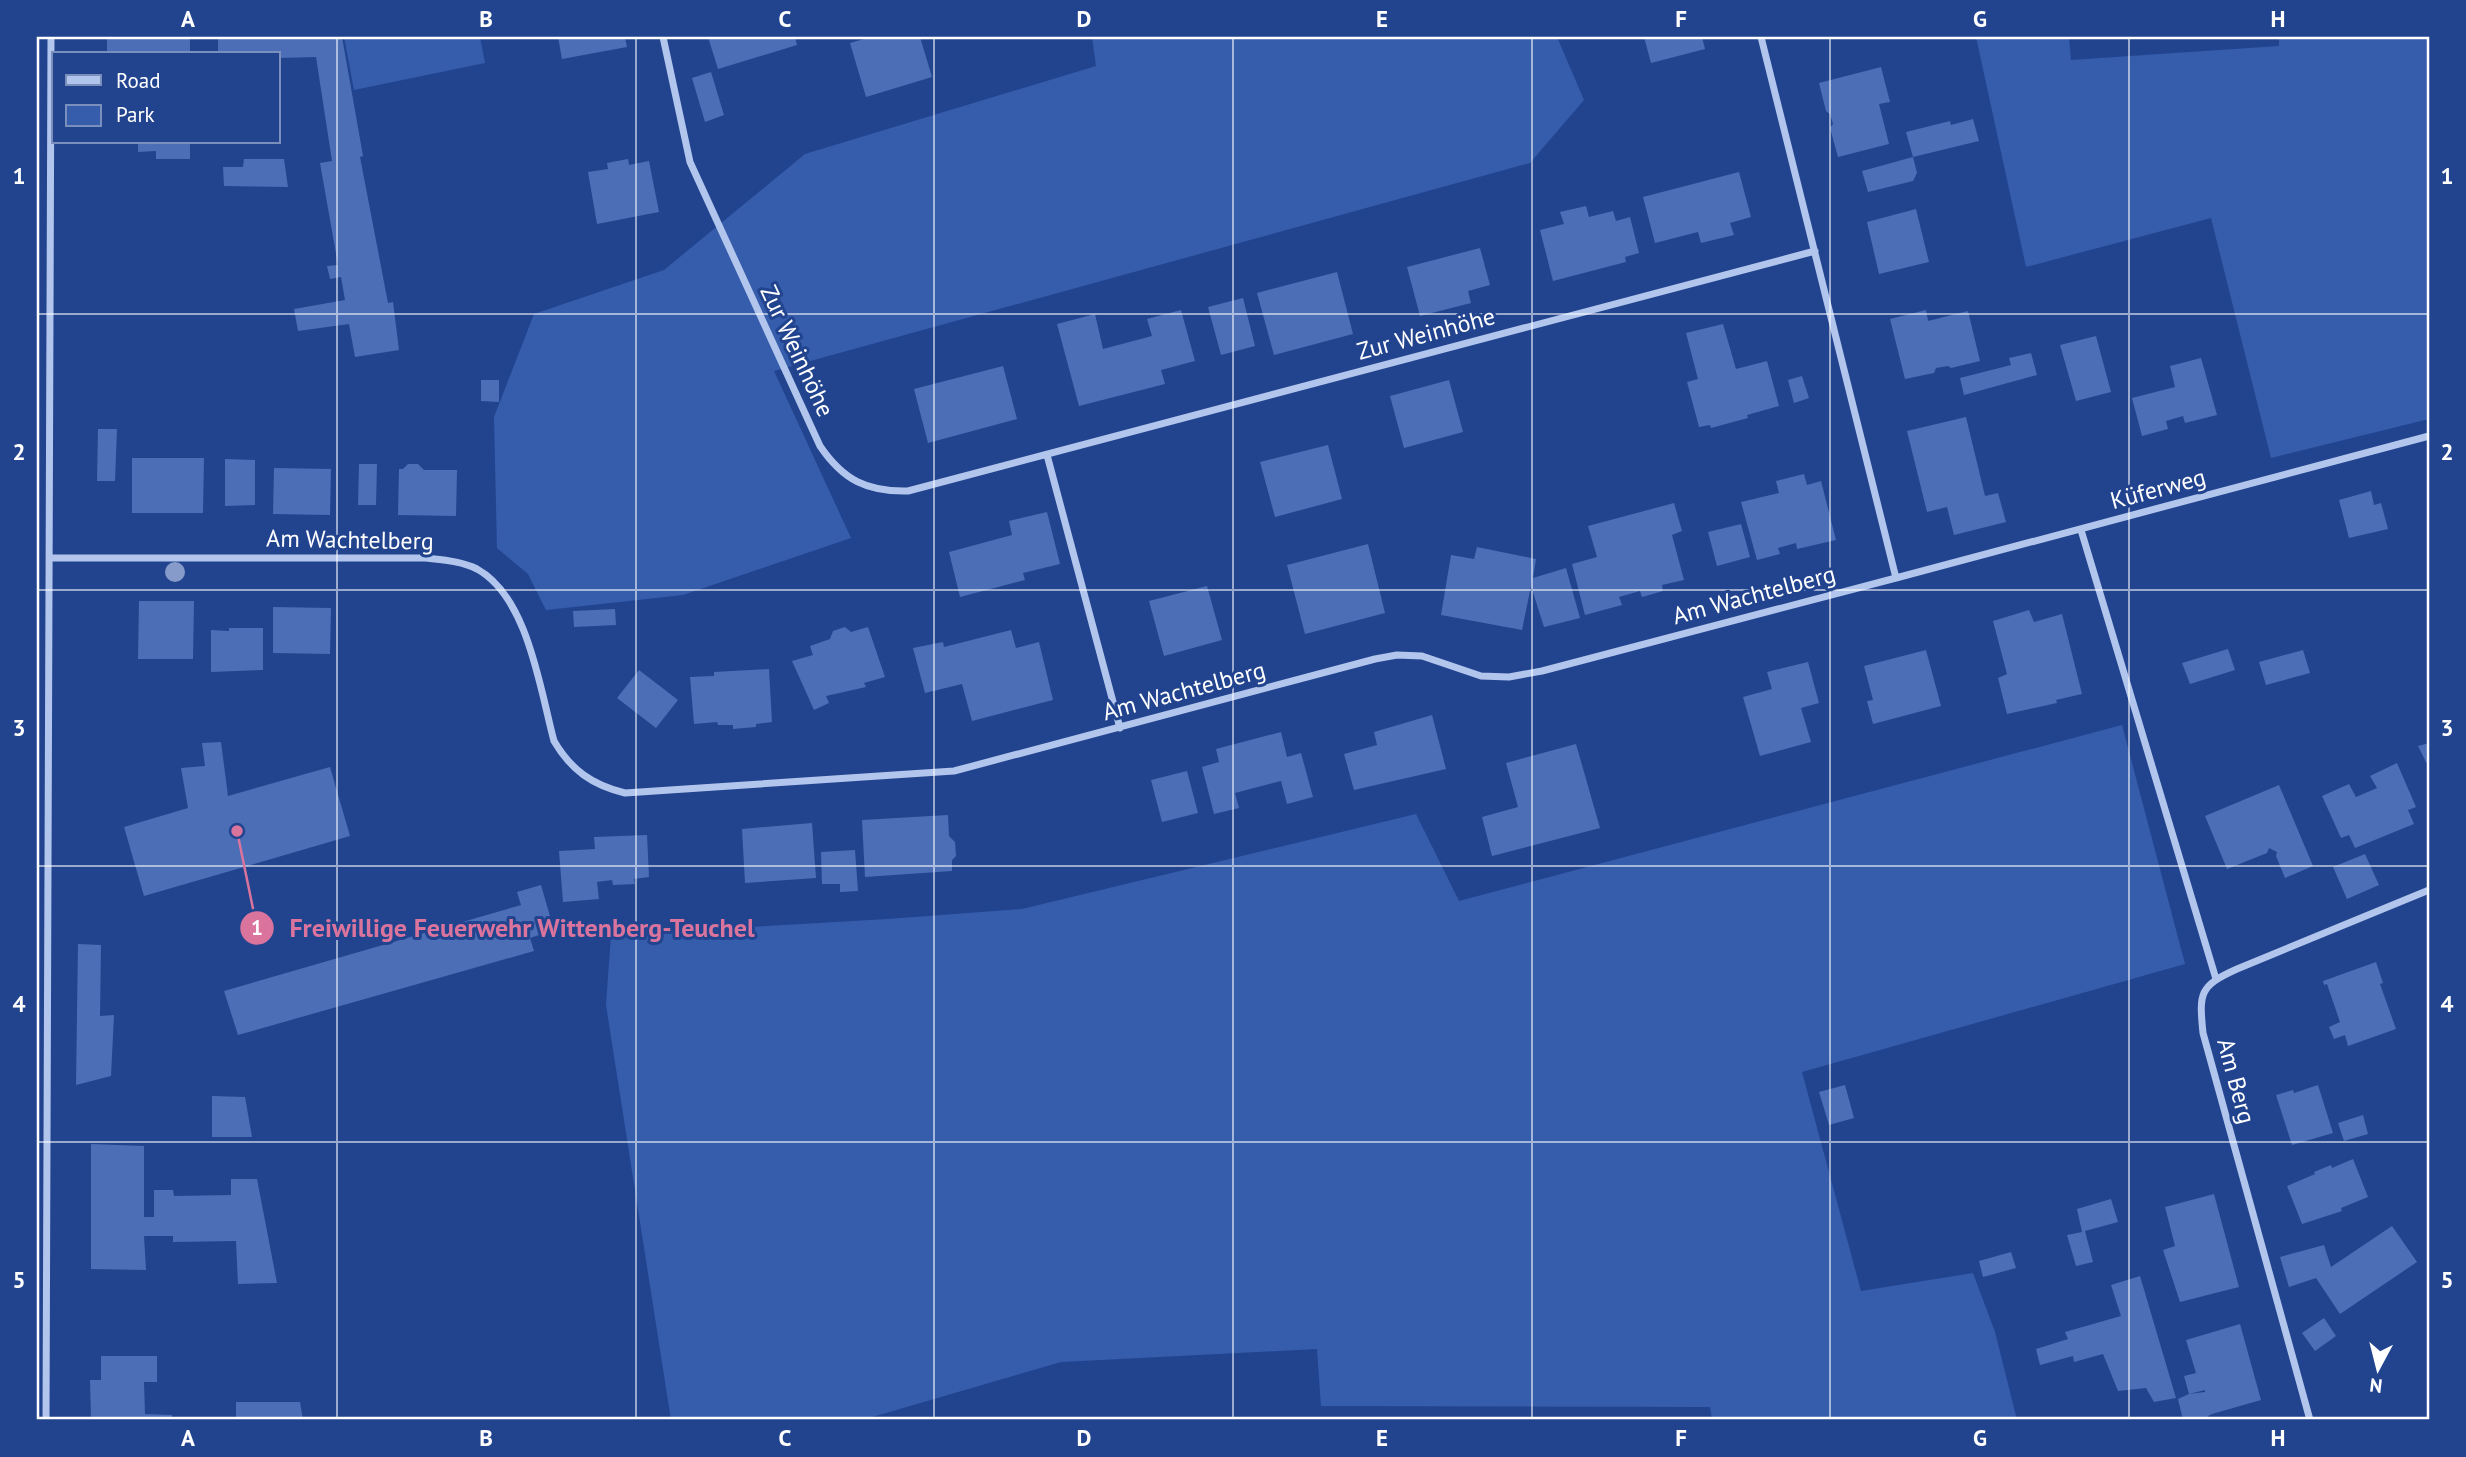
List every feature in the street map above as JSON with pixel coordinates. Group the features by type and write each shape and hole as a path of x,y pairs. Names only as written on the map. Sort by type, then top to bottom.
{"street":[{"path":"46,1420 51,37"},
{"name":"Zur Weinhöhe","path":"663,37 690,162 820,446 830,461 844,474 874,488 900,491 1047,454 1815,251"},
{"path":"1761,37 1896,578"},
{"name":"Küferweg","path":"1896,578 2429,436"},
{"path":"1047,454 1120,728"},
{"path":"2081,530 2216,979 2429,890"},
{"name":"Am Wachtelberg","path":"49,558 425,558 452,561 476,569 494,581 511,602 521,623 554,741 564,757 590,781 625,793 954,771 1362,663 1397,656 1422,656 1481,676 1509,677 1542,671 1896,578"},
{"name":"Am Berg","path":"2216,979 2203,992 2203,1033 2310,1420"}],"green space":[{"path":"344,37 480,37 485,63 354,90"},
{"path":"1092,37 1557,37 1584,100 1530,163 774,371 851,538 683,595 546,610 528,574 497,548 494,417 534,314 664,270 805,154 1096,66"},
{"path":"1976,37 2069,37 2071,60 2279,46 2279,37 2429,37 2429,419 2271,458 2211,218 2026,267"},
{"path":"2122,725 2185,964 1802,1072 1861,1291 1973,1273 1995,1332 2017,1420 1712,1420 1710,1407 1321,1406 1317,1349 1061,1362 862,1420 671,1420 606,1005 611,935 1022,909 1416,814 1459,901"}],"building":[{"path":"107,37 190,37 190,52 107,52"},
{"path":"218,37 342,37 363,156 360,157 388,303 393,302 399,350 355,357 349,324 298,331 294,309 345,300 341,277 330,279 327,266 338,265 320,163 332,161 316,57 280,58 280,52 218,52"},
{"path":"558,37 625,37 627,47 562,59"},
{"path":"708,37 795,37 797,45 718,69"},
{"path":"871,37 920,37 932,77 866,97 850,43"},
{"path":"1644,37 1702,37 1705,49 1651,63"},
{"path":"1881,67 1890,102 1879,104 1889,144 1838,157 1830,128 1833,124 1826,111 1819,83"},
{"path":"711,72 724,115 705,122 692,78"},
{"path":"1973,119 1979,141 1913,157 1906,132 1950,121 1951,125"},
{"path":"138,144 190,144 190,159 156,159 156,151 138,152"},
{"path":"1913,157 1917,173 1913,181 1868,192 1862,171"},
{"path":"244,159 284,159 288,187 224,186 223,167 243,167"},
{"path":"628,159 629,165 649,161 659,212 597,224 588,172 608,169 607,163"},
{"path":"1739,172 1751,217 1730,223 1734,235 1701,243 1698,232 1655,243 1643,197"},
{"path":"1586,206 1589,217 1613,211 1616,221 1630,217 1639,253 1625,257 1626,262 1553,281 1540,230 1564,224 1560,212"},
{"path":"1916,209 1929,262 1879,274 1867,222"},
{"path":"1480,248 1490,285 1468,291 1471,303 1420,316 1407,267"},
{"path":"1337,272 1353,334 1274,355 1257,293"},
{"path":"1243,298 1255,346 1221,355 1208,307"},
{"path":"1181,310 1195,361 1161,370 1165,384 1079,406 1057,324 1095,314 1103,349 1152,336 1147,319"},
{"path":"1926,310 1928,321 1968,311 1980,361 1951,368 1936,368 1934,373 1905,379 1890,319"},
{"path":"1723,324 1736,369 1767,361 1779,406 1711,428 1710,425 1699,427 1687,382 1698,379 1686,333"},
{"path":"2096,336 2111,392 2076,401 2060,345"},
{"path":"2031,353 2037,375 1964,395 1960,378 2011,365 2009,358"},
{"path":"2201,358 2217,415 2185,423 2183,416 2166,421 2168,429 2142,436 2132,398 2175,387 2170,366"},
{"path":"1003,366 1017,419 928,443 914,389"},
{"path":"1802,376 1809,398 1794,403 1788,380"},
{"path":"481,380 499,380 499,402 481,401"},
{"path":"1449,380 1463,432 1404,448 1390,396"},
{"path":"1966,417 1985,496 1998,493 2006,522 1954,535 1947,507 1927,512 1907,431"},
{"path":"98,429 117,429 115,481 97,481"},
{"path":"1328,445 1342,499 1275,517 1260,462"},
{"path":"132,458 204,458 203,513 132,513"},
{"path":"225,459 255,460 255,505 225,506"},
{"path":"359,464 377,464 376,505 358,505"},
{"path":"408,464 418,464 424,470 457,470 456,516 398,515 399,469"},
{"path":"274,468 331,469 330,515 273,514"},
{"path":"1804,474 1807,485 1821,481 1836,540 1797,549 1796,543 1778,548 1780,554 1757,560 1741,502 1779,493 1776,481"},
{"path":"2371,491 2374,505 2381,503 2388,529 2349,538 2339,500"},
{"path":"1674,503 1682,531 1672,535 1684,580 1662,585 1663,591 1642,597 1640,591 1619,597 1622,605 1585,615 1572,564 1597,557 1588,526"},
{"path":"1047,512 1060,564 1023,573 1025,580 960,597 949,552 1012,535 1009,521"},
{"path":"1741,524 1750,557 1717,566 1708,532"},
{"path":"1368,544 1385,613 1305,634 1287,565"},
{"path":"1477,547 1536,559 1533,578 1566,568 1580,618 1544,627 1531,586 1522,630 1441,615 1451,555 1474,559"},
{"path":"1207,586 1222,640 1164,656 1149,601"},
{"path":"139,601 194,601 193,659 138,659"},
{"path":"273,607 331,608 330,654 273,653"},
{"path":"615,609 616,625 574,627 573,611"},
{"path":"2029,610 2034,622 2062,614 2082,694 2056,700 2057,703 2007,714 1998,678 2007,674 1993,621"},
{"path":"845,627 851,632 868,627 885,677 864,683 866,687 826,696 829,703 814,710 792,661 813,655 810,646 830,639 833,631"},
{"path":"229,628 263,628 263,670 211,672 211,630 229,631"},
{"path":"1011,630 1016,648 1039,642 1053,700 972,721 962,684 925,693 913,648 943,642 944,647"},
{"path":"2228,649 2235,670 2190,684 2182,663"},
{"path":"1926,650 1941,706 1873,724 1867,701 1873,700 1864,666"},
{"path":"2303,650 2310,673 2266,685 2259,662"},
{"path":"1808,662 1819,703 1801,708 1811,742 1760,756 1743,697 1772,689 1767,672"},
{"path":"769,669 772,722 733,729 733,725 718,725 717,722 694,724 690,677 714,676 714,672"},
{"path":"639,670 678,700 656,728 617,698"},
{"path":"1432,715 1446,769 1354,790 1344,754 1377,745 1374,732"},
{"path":"1281,732 1287,757 1301,753 1313,797 1287,804 1281,781 1235,793 1239,808 1214,814 1202,767 1219,762 1216,749"},
{"path":"221,742 228,796 330,767 350,836 144,896 124,827 188,808 181,768 205,766 202,743"},
{"path":"2429,743 2429,768 2418,746"},
{"path":"1576,744 1600,828 1492,856 1482,817 1518,807 1506,763"},
{"path":"2397,763 2416,807 2408,810 2414,824 2355,848 2349,835 2341,838 2322,796 2349,784 2356,797 2377,788 2370,776"},
{"path":"1187,771 1198,813 1162,822 1151,780"},
{"path":"2279,785 2313,866 2285,878 2276,856 2277,852 2269,848 2267,853 2227,869 2205,816"},
{"path":"948,815 949,836 955,842 956,856 952,860 952,871 865,877 862,820"},
{"path":"812,823 816,878 745,883 742,829"},
{"path":"647,835 649,877 634,879 635,884 613,885 612,880 597,882 599,899 563,902 559,851 595,849 594,837"},
{"path":"855,850 858,891 840,892 840,884 822,884 821,852"},
{"path":"2365,854 2379,885 2347,899 2333,867"},
{"path":"541,885 554,930 530,938 534,951 238,1035 224,991 521,905 517,892"},
{"path":"78,944 101,945 100,1016 114,1015 111,1076 76,1085"},
{"path":"2376,962 2383,983 2380,984 2396,1029 2348,1046 2345,1035 2334,1039 2329,1027 2340,1022 2327,984 2324,985 2323,981"},
{"path":"1845,1085 1854,1118 1829,1125 1819,1092"},
{"path":"2318,1085 2333,1133 2292,1145 2276,1095 2293,1090 2294,1093"},
{"path":"212,1096 245,1097 252,1137 212,1137"},
{"path":"2363,1115 2368,1134 2344,1141 2338,1123"},
{"path":"91,1144 144,1146 144,1217 154,1217 154,1190 173,1190 174,1196 231,1195 231,1179 257,1179 277,1283 238,1284 236,1241 173,1242 173,1236 144,1236 146,1270 91,1269"},
{"path":"2353,1159 2368,1197 2341,1208 2342,1211 2302,1224 2287,1186 2331,1165 2332,1168"},
{"path":"2214,1194 2239,1287 2180,1302 2163,1250 2175,1246 2165,1207"},
{"path":"2111,1199 2118,1222 2085,1231 2093,1262 2076,1266 2067,1235 2082,1232 2077,1209"},
{"path":"2392,1226 2417,1262 2340,1314 2316,1278 2289,1287 2280,1257 2324,1245 2331,1267"},
{"path":"2011,1252 2016,1268 1983,1277 1979,1261"},
{"path":"2140,1276 2176,1398 2154,1402 2146,1388 2118,1391 2103,1354 2074,1362 2073,1356 2040,1365 2036,1349 2068,1339 2065,1332 2121,1316 2111,1285"},
{"path":"2324,1318 2336,1336 2315,1351 2302,1333"},
{"path":"2240,1324 2261,1400 2212,1414 2208,1416 2210,1420 2183,1420 2178,1399 2189,1394 2184,1376 2196,1373 2186,1340"},
{"path":"101,1356 157,1356 157,1382 144,1382 145,1414 172,1415 172,1420 91,1420 90,1380 101,1380"},
{"path":"236,1402 300,1402 303,1420 236,1420"}],"place":[{"name":"Freiwillige Feuerwehr Wittenberg-Teuchel","path":"237,831"}]}
